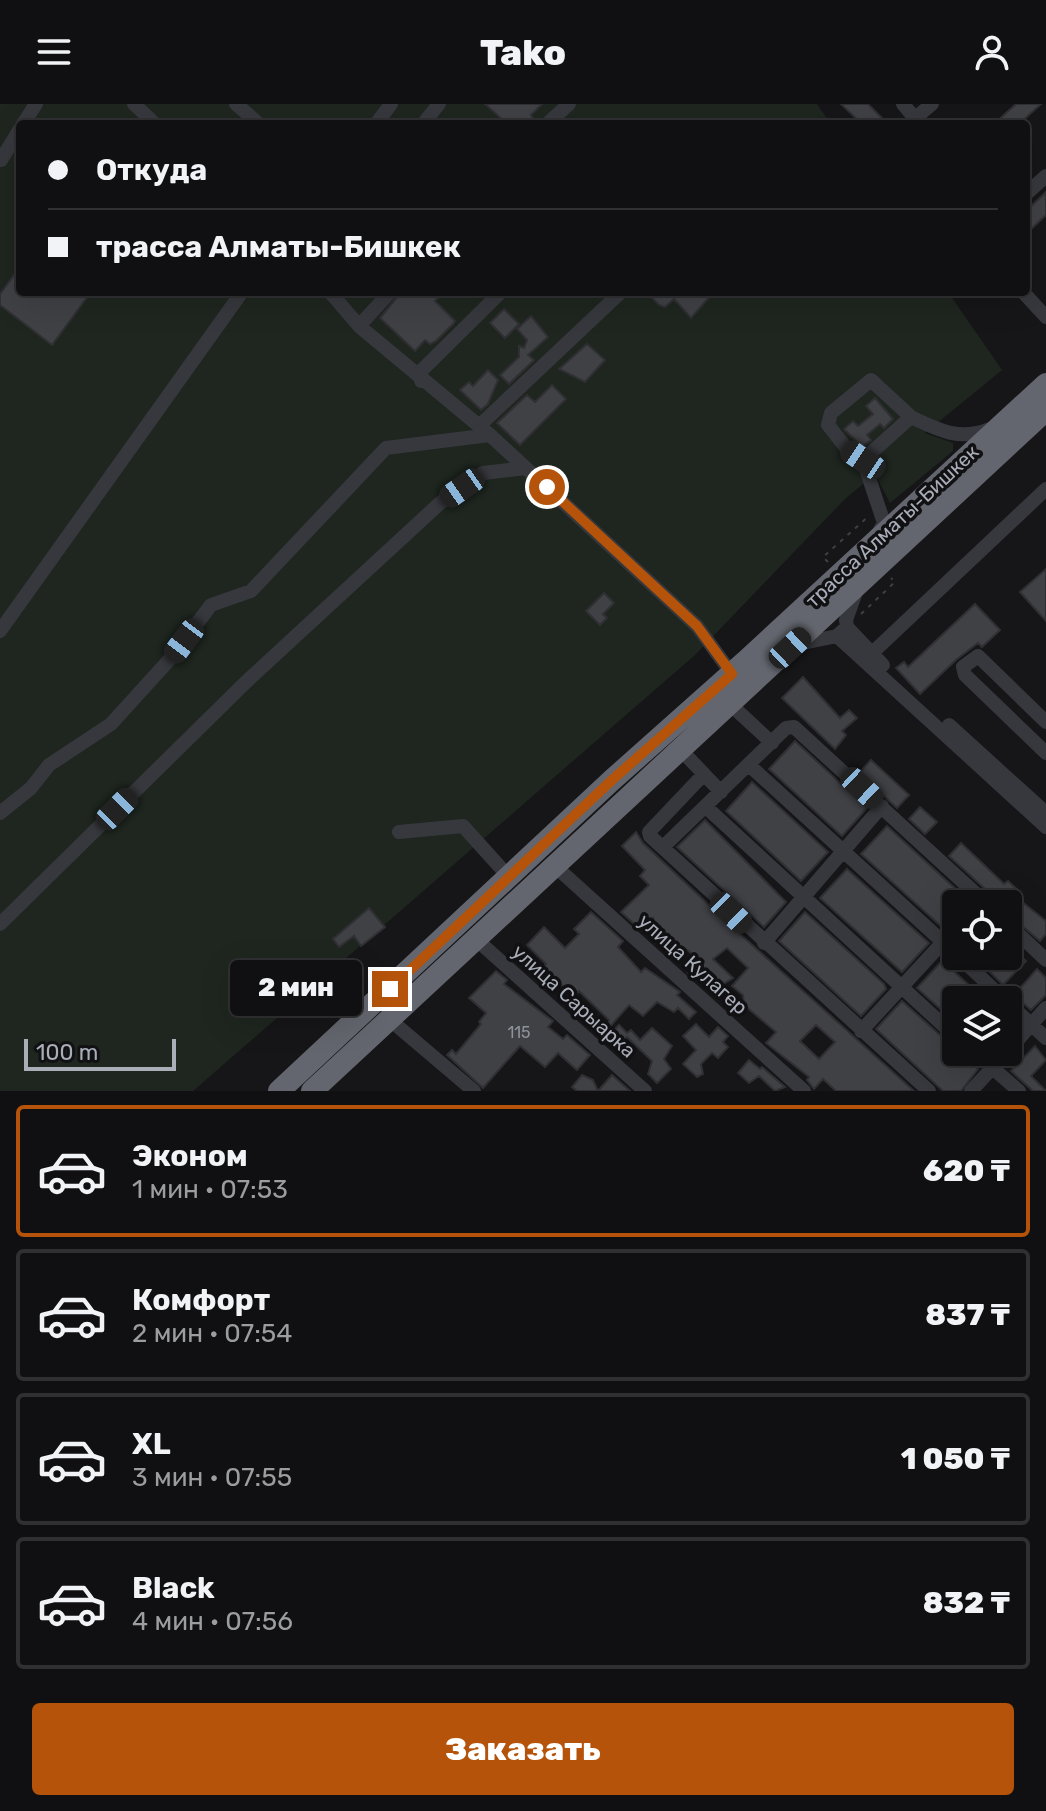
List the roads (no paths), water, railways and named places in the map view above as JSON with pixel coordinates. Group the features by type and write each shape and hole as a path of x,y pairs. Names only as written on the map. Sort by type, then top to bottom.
{"highway":[{"name":"трасса Алматы-Бишкек","path":"279,1091 612,780 732,674 1046,384"},
{"name":"трасса Алматы-Бишкек","path":"312,1091 790,648 876,576 1046,410"},
{"path":"612,780 630,799"}],"street":[{"path":"134,104 151,120"},
{"path":"236,104 254,120"},
{"path":"426,120 439,104"},
{"path":"551,120 569,104"},
{"path":"914,120 932,104"},
{"path":"1,160 16,136"},
{"path":"1030,190 1046,176"},
{"path":"0,631 239,296"},
{"path":"333,296 359,326 526,468 697,626 732,674"},
{"path":"359,326 386,296"},
{"path":"421,381 422,370 497,296"},
{"path":"0,813 31,788 49,765 111,724 170,659 211,605 251,591 386,448 484,431 617,296"},
{"path":"1027,296 1046,317"},
{"path":"872,544 884,523 880,507 863,460 847,449 828,425 831,413 871,380 911,417 944,433 970,437 1002,425"},
{"path":"863,460 911,417"},
{"path":"0,924 247,681 440,503 483,473 526,468"},
{"path":"868,658 1046,489"},
{"path":"842,632 854,596 876,576"},
{"path":"842,632 1046,827"},
{"path":"790,648 842,632"},
{"path":"1046,722 978,656 963,667 965,675 1046,753"},
{"path":"868,658 1043,805"},
{"path":"730,704 772,743"},
{"path":"663,847 786,728 794,727 969,890"},
{"path":"681,750 721,792"},
{"path":"749,765 942,941"},
{"path":"704,774 649,832 764,943 929,1091"},
{"path":"764,943 882,806"},
{"path":"706,807 942,1025"},
{"path":"399,832 463,826 509,877"},
{"name":"улица Кулагер","path":"556,867 804,1091"},
{"path":"1022,937 1046,960"},
{"name":"улица Сарыарка","path":"477,940 645,1091"},
{"path":"861,1031 942,943"},
{"path":"973,970 989,986"},
{"path":"1022,1036 1046,1008"},
{"path":"1022,1017 1046,1038"},
{"path":"389,1019 474,1091"},
{"path":"990,1066 1019,1091"},
{"path":"971,1091 992,1068"}]}
